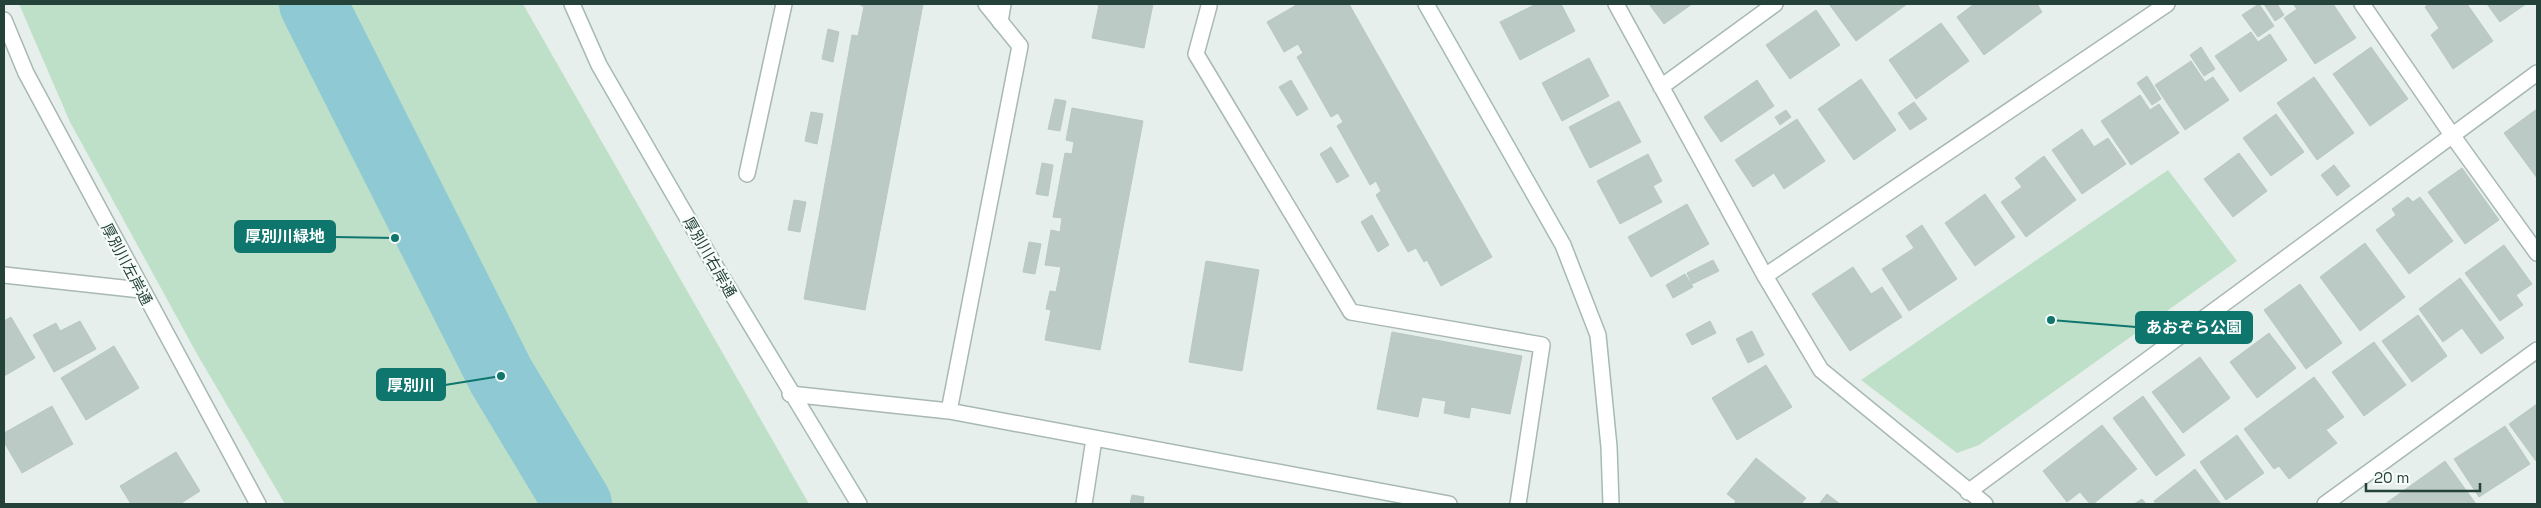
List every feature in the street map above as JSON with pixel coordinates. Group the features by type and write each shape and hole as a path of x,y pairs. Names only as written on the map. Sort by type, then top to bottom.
{"street":[{"name":"厚別川右岸通","path":"572,4 599,64 790,394 859,504"},
{"path":"747,174 784,4"},
{"path":"949,411 1020,46 986,4"},
{"path":"1000,22 1003,4"},
{"path":"1426,4 1563,245 1598,335 1609,447 1611,504"},
{"path":"1616,4 1765,276 1821,370 1985,504"},
{"path":"1661,87 1775,4"},
{"path":"1765,276 2167,4"},
{"path":"2362,4 2452,135 2537,253"},
{"path":"1210,6 1196,54 1351,312 1542,345 1518,504"},
{"name":"厚別川左岸通","path":"4,20 26,73 141,290 258,504"},
{"path":"1968,492 2537,73"},
{"path":"4,275 141,290"},
{"path":"2325,504 2537,350"},
{"path":"790,394 949,411 1393,500 1449,504"},
{"path":"1084,504 1094,439"}],"green space":[{"path":"19,4 523,4 809,504 285,504 197,354 70,122"},
{"path":"2168,170 2237,261 1979,445 1957,453 1861,380"}],"building":[{"path":"859,4 923,4 865,310 804,299 852,35 858,36 864,7"},
{"path":"1092,4 1153,4 1144,48 1092,38 1099,5"},
{"path":"1298,4 1349,4 1492,257 1441,286 1427,260 1424,262 1416,248 1408,252 1376,195 1381,191 1376,181 1370,185 1337,126 1343,122 1338,113 1331,117 1297,57 1303,53 1298,44 1284,52 1267,22"},
{"path":"1536,4 1561,4 1575,31 1520,60 1500,22"},
{"path":"1649,4 1692,4 1664,24"},
{"path":"1829,4 1907,4 1856,41"},
{"path":"1974,4 2037,4 2042,12 1984,55 1957,17"},
{"path":"2259,4 2274,26 2258,37 2242,15"},
{"path":"2264,4 2277,4 2284,15 2275,21"},
{"path":"2293,4 2333,4 2356,38 2315,64 2284,18 2297,9"},
{"path":"2429,4 2467,4 2493,41 2453,69 2431,35 2439,28 2425,7"},
{"path":"2487,4 2526,4 2500,22"},
{"path":"1816,10 1840,45 1790,79 1766,45"},
{"path":"1941,23 1969,61 1916,99 1889,60"},
{"path":"828,29 839,32 833,62 822,59"},
{"path":"2251,32 2258,42 2270,34 2287,60 2240,92 2215,56"},
{"path":"2201,47 2215,69 2204,76 2190,55"},
{"path":"2371,47 2408,99 2370,126 2333,74"},
{"path":"1589,58 1609,96 1562,121 1542,83"},
{"path":"2191,61 2205,82 2213,77 2229,100 2185,130 2155,85"},
{"path":"2147,76 2161,99 2152,105 2137,83"},
{"path":"2314,77 2354,133 2317,160 2277,103"},
{"path":"1861,79 1896,130 1854,160 1818,109"},
{"path":"1291,80 1308,109 1297,116 1279,87"},
{"path":"1757,80 1774,106 1721,142 1704,117"},
{"path":"2140,95 2150,110 2159,104 2179,133 2131,165 2101,121"},
{"path":"1055,99 1066,101 1060,131 1048,129"},
{"path":"1619,101 1641,142 1590,168 1569,127"},
{"path":"1914,102 1927,119 1910,130 1898,113"},
{"path":"1072,108 1143,121 1100,350 1045,340 1051,310 1046,309 1050,291 1056,292 1061,267 1045,265 1051,230 1060,232 1062,218 1053,217 1065,153 1072,154 1074,142 1066,140"},
{"path":"2537,109 2537,178 2504,133"},
{"path":"1786,110 1791,117 1780,125 1775,117"},
{"path":"811,112 823,114 817,144 805,141"},
{"path":"2276,114 2304,152 2271,176 2243,138"},
{"path":"1797,119 1825,161 1784,189 1774,173 1753,187 1735,160"},
{"path":"2082,129 2094,147 2108,138 2126,164 2082,194 2052,150"},
{"path":"1331,147 1349,176 1337,183 1320,154"},
{"path":"2239,153 2267,191 2233,217 2204,179"},
{"path":"1648,154 1662,181 1653,186 1662,202 1620,224 1597,181"},
{"path":"2044,156 2076,200 2026,237 2001,202 2022,187 2015,178"},
{"path":"1042,163 1053,165 1048,196 1036,194"},
{"path":"2334,165 2350,186 2337,196 2321,175"},
{"path":"2462,168 2499,220 2465,244 2428,192"},
{"path":"1985,194 2015,237 1975,266 1945,223"},
{"path":"2408,197 2413,202 2420,197 2453,241 2409,274 2376,230 2396,215 2392,209"},
{"path":"794,200 806,202 800,232 788,230"},
{"path":"1687,204 1709,244 1651,277 1628,237"},
{"path":"1372,215 1389,245 1378,252 1361,222"},
{"path":"1922,225 1957,279 1909,311 1882,269 1914,248 1906,236"},
{"path":"1029,242 1041,244 1035,274 1023,272"},
{"path":"2365,243 2405,297 2360,331 2320,277"},
{"path":"2504,245 2532,284 2516,295 2523,305 2500,321 2465,273"},
{"path":"1713,260 1719,271 1692,284 1687,273"},
{"path":"1206,261 1259,270 1242,371 1189,362"},
{"path":"1853,267 1871,294 1882,287 1902,317 1850,351 1812,294"},
{"path":"1685,274 1693,287 1673,298 1666,285"},
{"path":"2460,278 2504,338 2481,354 2462,328 2443,342 2419,309"},
{"path":"2300,284 2342,343 2306,369 2264,310"},
{"path":"2418,315 2447,356 2412,382 2382,341"},
{"path":"11,317 35,358 4,376 4,321"},
{"path":"80,321 96,349 54,372 33,335 56,323 60,331"},
{"path":"1710,321 1716,333 1692,345 1686,334"},
{"path":"1752,331 1764,355 1748,363 1736,339"},
{"path":"1392,332 1522,356 1510,414 1471,407 1469,418 1444,413 1446,401 1422,397 1418,417 1377,409"},
{"path":"2269,333 2296,368 2257,398 2230,362"},
{"path":"2374,342 2406,385 2364,416 2332,372"},
{"path":"114,346 139,388 86,420 61,378"},
{"path":"2200,357 2230,398 2183,433 2152,392"},
{"path":"1766,365 1792,407 1737,440 1712,398"},
{"path":"2314,377 2344,417 2326,430 2337,443 2289,479 2279,466 2274,469 2244,429"},
{"path":"2143,396 2185,455 2156,476 2113,418"},
{"path":"2537,404 2537,460 2536,461 2509,424"},
{"path":"52,406 73,444 22,473 4,442 4,433"},
{"path":"2102,425 2137,469 2093,504 2090,504 2080,492 2067,502 2043,471"},
{"path":"2505,426 2530,464 2479,497 2454,459"},
{"path":"2237,435 2264,473 2226,500 2200,462"},
{"path":"176,452 200,491 180,504 131,504 120,486"},
{"path":"1756,458 1806,498 1801,504 1734,504 1736,501 1727,494"},
{"path":"2445,461 2476,504 2385,504"},
{"path":"2195,469 2221,504 2156,504 2154,501"},
{"path":"1827,494 1840,504 1819,504"},
{"path":"1132,495 1144,497 1143,504 1130,504"},
{"path":"2142,499 2146,504 2134,504"}],"waterway":[{"path":"313,4 501,376 578,504"}],"place":[{"name":"厚別川緑地","path":"395,238"},
{"name":"あおぞら公園","path":"2051,320"},
{"name":"厚別川","path":"501,376"}]}
